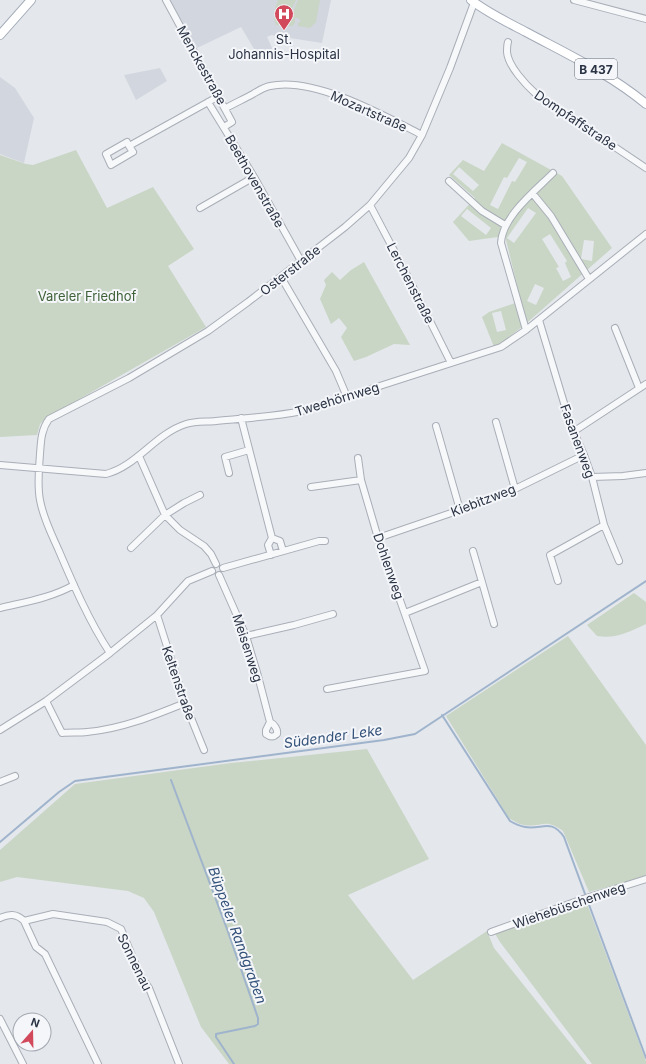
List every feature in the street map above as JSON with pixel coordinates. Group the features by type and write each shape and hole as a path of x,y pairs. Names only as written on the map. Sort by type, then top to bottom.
{"main road":[{"path":"0,35 31,0"},
{"name":"B 437","path":"473,1 508,22 602,73 627,89 646,104"}],"street":[{"name":"Menckestraße","path":"166,0 226,108 232,122 224,127"},
{"path":"574,0 646,19"},
{"name":"Osterstraße","path":"110,652 96,632 74,585 42,508 39,488 39,468 44,425 48,419 129,378 208,331 281,277 345,227 370,205 409,158 422,135 450,68 473,1"},
{"name":"Dompfaffstraße","path":"508,42 507,53 512,64 523,81 536,94 646,168"},
{"name":"Mozartstraße","path":"226,108 268,86 284,84 300,86 330,92 422,135"},
{"path":"129,146 219,96"},
{"name":"Beethovenstraße","path":"208,102 254,177 301,261"},
{"path":"526,330 501,243 501,235 511,216 553,173"},
{"path":"200,208 254,177"},
{"path":"449,181 482,211 505,225"},
{"path":"533,194 551,216 588,279"},
{"name":"Lerchenstraße","path":"370,205 451,363"},
{"name":"Tweehörnweg","path":"0,465 106,474 124,467 170,432 188,424 276,416 292,413 347,397 501,347 539,320 588,279 646,234"},
{"path":"281,277 336,371 347,397"},
{"name":"Fasanenweg","path":"539,320 570,423 584,454 592,477 604,525 619,561"},
{"path":"615,328 640,388"},
{"path":"573,432 646,384"},
{"path":"241,418 272,538 268,545 271,555"},
{"path":"496,422 515,489"},
{"path":"436,426 460,510"},
{"path":"229,473 225,457 249,450"},
{"name":"Kiebitzweg","path":"378,538 460,510 515,489 584,454"},
{"path":"139,456 165,515 180,530 204,546 211,554 216,564 220,564 223,568"},
{"name":"Dohlenweg","path":"328,689 425,671 378,538 361,480 358,458"},
{"path":"592,477 623,476 646,473"},
{"path":"311,487 361,480"},
{"path":"131,548 165,515 200,495"},
{"path":"558,581 550,555 604,525"},
{"path":"272,538 280,542 283,551"},
{"path":"223,568 318,541 325,541"},
{"path":"473,551 494,624"},
{"path":"212,571 212,566 216,564"},
{"path":"212,571 214,574 219,575 223,572 223,568"},
{"path":"0,730 46,701 157,615 188,581 212,571"},
{"name":"Meisenweg","path":"219,575 246,636 270,722"},
{"path":"405,613 482,582"},
{"path":"0,608 48,597 74,585"},
{"path":"246,636 333,614"},
{"name":"Keltenstraße","path":"157,615 185,703 204,750"},
{"path":"46,701 62,733 87,732 114,728 144,720 185,703"},
{"path":"0,782 15,776"},
{"name":"Wiehebüschenweg","path":"491,932 583,898 646,879"},
{"name":"Sonnenau","path":"24,921 53,914 107,922 121,929 140,976 149,988 179,1064"},
{"path":"0,918 8,915 16,915 24,921 36,947 45,954 98,1064"},
{"path":"0,1019 23,1064"}],"shaded area":[{"name":"St. Johannis-Hospital","path":"170,0 331,0 322,43 271,35 267,37 273,50 260,59 241,27 197,48"},
{"path":"160,68 167,81 136,100 124,75"},
{"path":"0,77 15,88 34,118 24,163 0,154"}],"green space":[{"path":"278,0 296,0 291,11 280,7 275,18 288,24 298,0 320,0 316,22 310,28 298,26 298,23 301,21 298,18 295,18 295,23 292,26 276,25 274,16"},
{"path":"502,143 562,176 612,248 529,321 502,343 494,347 482,317 489,312 521,301 505,236 469,241 453,222 475,198 449,175 463,160 484,171","holes":["519,158 527,162 515,182 512,181 498,209 490,205 504,177 507,178","459,167 479,185 473,191 453,174","528,208 536,213 514,243 507,238","467,209 491,228 486,235 461,216","550,234 567,261 565,263 571,277 563,281 556,268 559,267 542,239","584,240 594,241 592,261 581,259","535,284 544,288 536,305 527,301","501,311 506,330 497,332 492,313"]},
{"name":"Vareler Friedhof","path":"76,150 107,208 153,187 194,249 168,266 206,327 46,418 40,424 37,435 0,437 0,155 33,165"},
{"path":"364,262 410,345 394,344 354,361 341,337 347,328 339,318 331,324 320,299 326,285 324,280 332,272 340,280 351,270"},
{"path":"634,593 646,602 646,624 634,630 610,637 597,636 587,625"},
{"path":"568,636 646,745 646,877 589,892 563,831 557,827 547,824 530,826 524,825 509,818 446,716"},
{"path":"367,749 429,859 348,895 413,980 487,931 494,948 587,1064 229,1064 201,1027 154,912 144,898 128,891 17,877 0,882 0,850 75,784 231,763"},
{"path":"586,901 646,1064 592,1064 494,932"}],"waterway":[{"name":"Südender Leke","path":"0,842 59,792 75,781 384,740 415,734 646,581"},
{"path":"442,715 510,821 517,825 531,828 550,826 559,831 564,837 585,894"},
{"name":"Büppeler Randgraben","path":"171,780 227,929 258,1018 258,1024 255,1026 216,1034 216,1037 234,1064"},
{"path":"588,902 646,1058"}],"place":[{"name":"St. Johannis-Hospital","path":"284,31"}]}
